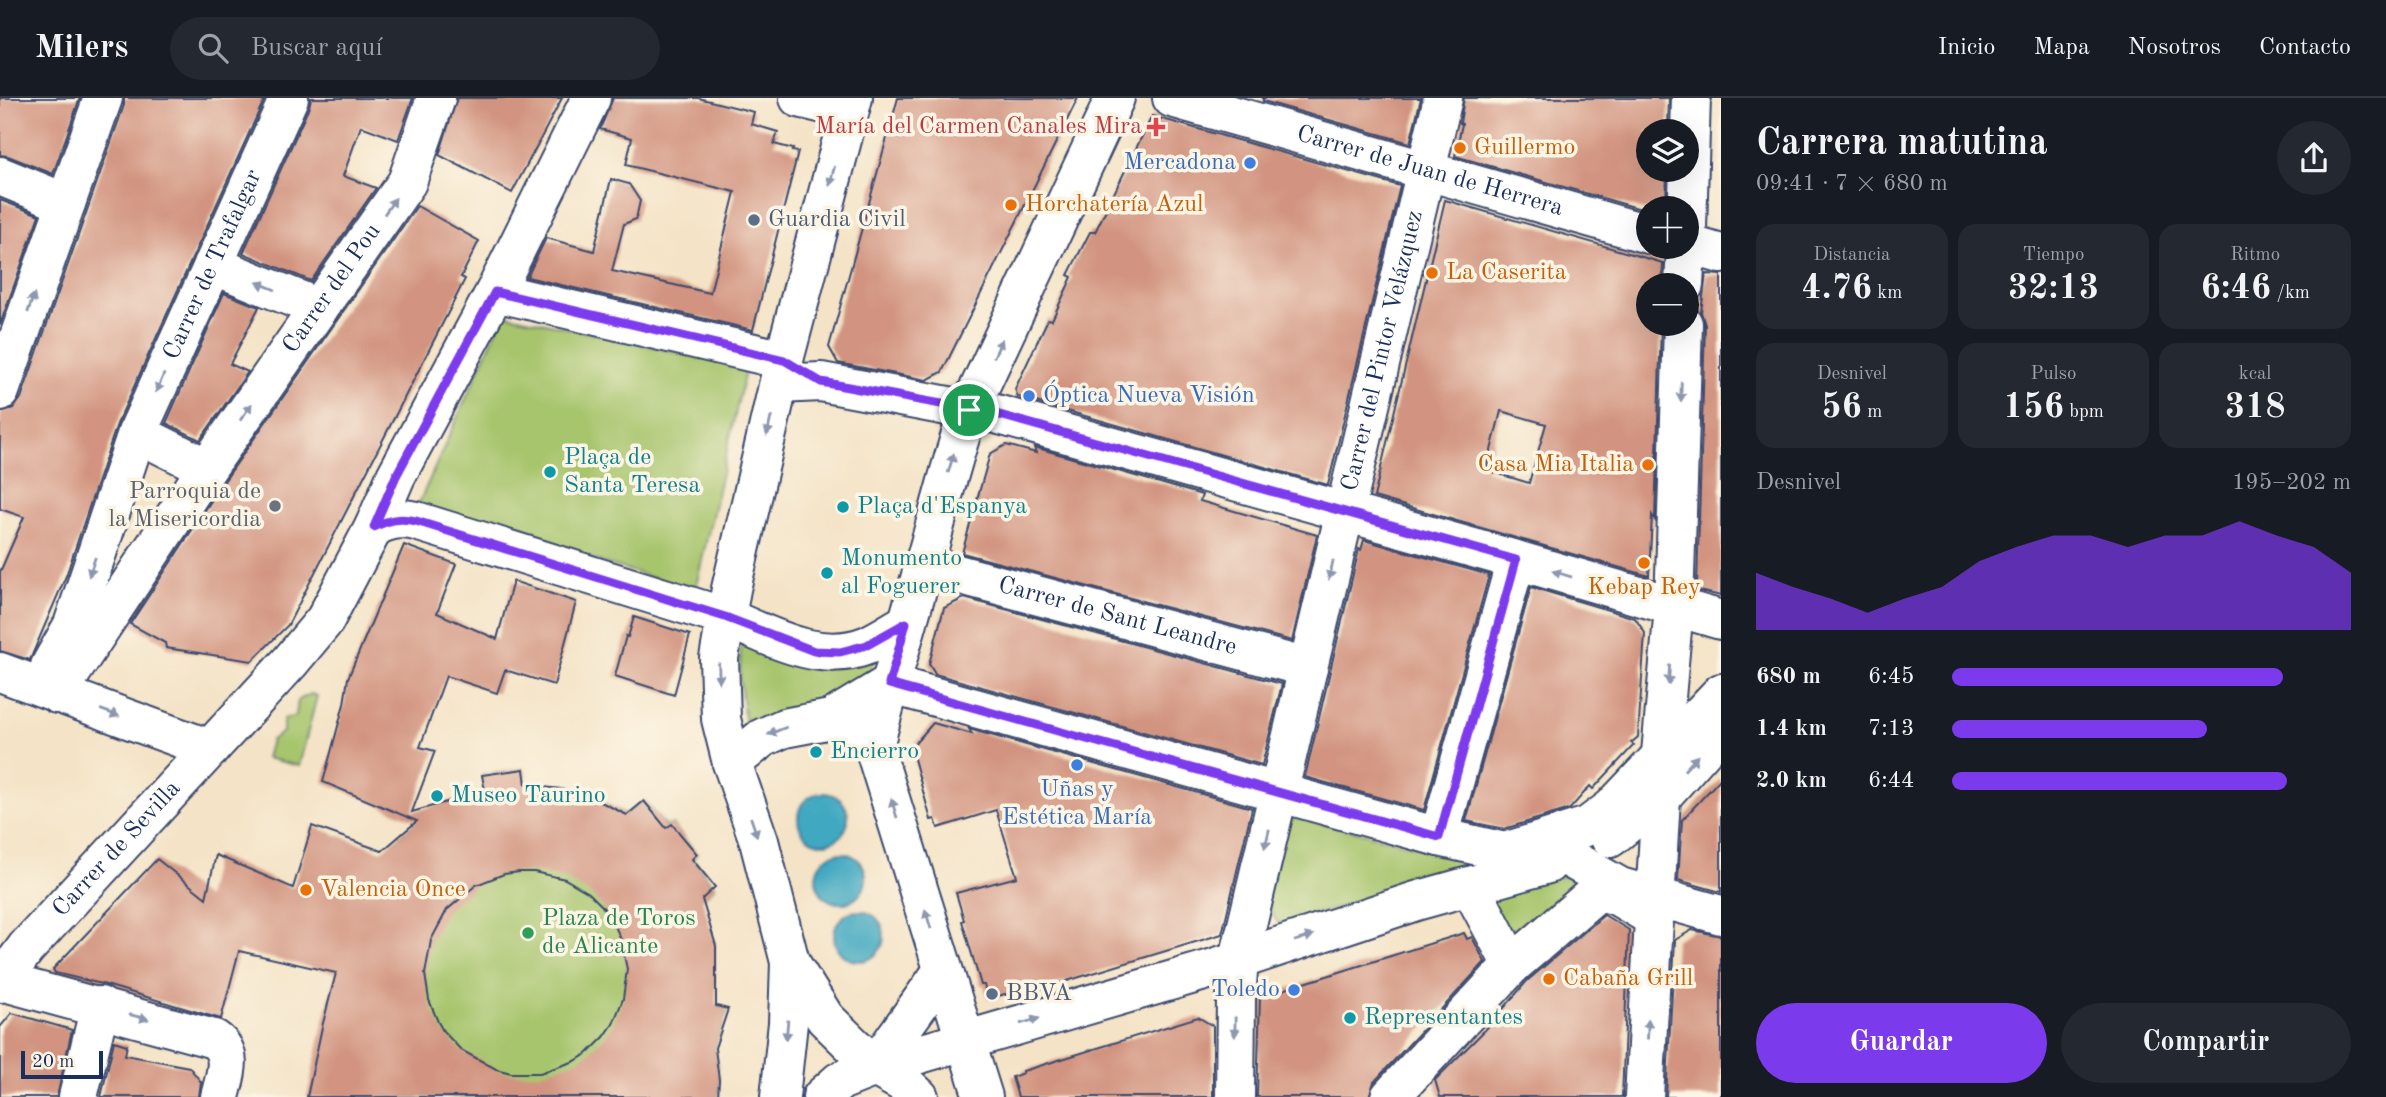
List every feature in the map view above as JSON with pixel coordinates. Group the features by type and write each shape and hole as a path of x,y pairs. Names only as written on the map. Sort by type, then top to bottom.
{"street":[{"path":"0,391 103,98"},
{"name":"Carrer de Trafalgar","path":"48,690 73,625 137,433 289,98"},
{"name":"Carrer del Pou","path":"48,690 407,183 436,98"},
{"path":"591,98 495,292 396,476 389,523 725,617 814,651 840,652 867,645 906,623"},
{"path":"780,1097 788,1023 790,962 759,841 732,763 721,719 719,658 725,617 782,372 851,104 799,98"},
{"path":"874,747 906,623 925,565 952,456 969,410 1115,98"},
{"name":"Carrer de Juan de Herrera","path":"1172,98 1636,231"},
{"name":"Carrer del Pintor Velázquez","path":"1235,1097 1239,959 1443,98"},
{"path":"1688,196 1691,98"},
{"path":"0,176 65,204"},
{"path":"1699,248 1721,254"},
{"path":"213,265 319,308"},
{"path":"495,292 821,382 996,414 1721,620"},
{"path":"1661,754 1674,607 1683,336"},
{"path":"137,433 207,468"},
{"name":"Carrer de Sevilla","path":"7,968 317,631 389,523"},
{"path":"1439,837 1516,560"},
{"name":"Carrer de Sant Leandre","path":"925,565 1308,668"},
{"path":"0,672 210,749"},
{"path":"732,763 762,738 795,725 831,719 889,684 1439,837 1505,852 1588,826 1612,808 1721,693"},
{"path":"831,719 858,732 874,747 983,1097"},
{"path":"822,1097 840,1080 874,1067 1198,973 1416,901 1569,859 1605,842 1661,797 1721,730"},
{"path":"1644,1097 1636,900 1661,797"},
{"path":"1569,859 1636,900"},
{"path":"1470,886 1512,965"},
{"path":"1390,1097 1426,1080 1512,965 1598,891 1721,915"},
{"path":"790,962 825,1018 874,1067 905,1084 919,1097"},
{"path":"7,968 100,1006 209,1036 220,1042 225,1050 227,1067 220,1097"},
{"path":"874,1067 943,970"},
{"path":"78,1097 100,1006"},
{"path":"844,1035 870,1040 895,1036"}],"green space":[{"name":"Plaça de Santa Teresa","path":"504,314 746,367 695,591 418,505"},
{"path":"741,640 875,653 867,684 847,694 798,707 746,729 740,683"},
{"path":"311,694 317,696 299,766 266,758 271,740 283,732 283,719 296,716 298,700"},
{"name":"Plaza de Toros de Alicante","path":"524,769 526,785 578,795 626,814 644,801 666,827 672,824 697,854 693,859 715,887 699,901 711,1004 728,1009 715,1048 718,1097 385,1097 368,870 394,841 419,820 448,804 485,791 482,775"},
{"path":"1295,816 1478,862 1478,869 1279,924 1264,901 1282,830"},
{"path":"1566,875 1598,891 1518,959 1482,896"}],"water":[{"path":"823,793 840,801 848,818 840,835 823,843 806,835 798,818 806,801"},
{"path":"841,853 859,860 866,878 859,896 841,903 823,896 816,878 823,860"},
{"path":"859,911 877,918 884,936 877,954 859,961 841,954 834,936 841,918"}],"building":[{"path":"0,98 80,98 53,174 0,155"},
{"path":"124,98 265,98 117,424 66,576 30,660 0,651 0,572 24,517 0,509 0,412 14,408 21,398 124,105"},
{"path":"311,98 413,98 398,140 361,126 343,176 376,188 311,281 243,253"},
{"path":"457,98 562,98 512,193 439,155"},
{"name":"Guardia Civil","path":"613,98 698,98 754,112 751,124 778,132 774,144 798,152 753,330 527,277 546,238 594,251 611,179 629,184 640,201 636,219 624,224 612,271 710,293 735,192 626,165 632,138 600,129"},
{"path":"898,98 1078,98 942,372 927,380 838,363 829,347"},
{"path":"1263,98 1421,98 1410,143 1263,101"},
{"path":"1464,98 1669,98 1668,119 1636,119 1636,182 1667,182 1666,196 1636,196 1636,208 1455,156 1462,124"},
{"path":"1152,116 1400,186 1328,485 1018,397 1015,389 1048,319 1052,320 1072,277 1068,275 1090,232 1095,232"},
{"path":"0,200 39,215 0,325"},
{"path":"1445,200 1636,255 1636,259 1663,263 1663,273 1636,273 1636,336 1661,336 1655,520 1652,515 1649,576 1374,497","holes":["1501,411 1546,424 1529,483 1486,470"]},
{"path":"417,206 479,241 461,277 465,279 288,625 252,661 166,648 165,643 130,624 225,480"},
{"path":"1706,274 1721,275 1721,596 1700,591 1697,585 1705,325 1701,312"},
{"path":"224,293 259,307 230,364 248,372 200,440 166,423"},
{"path":"1006,445 1036,453 1034,447 1202,495 1200,501 1317,535 1292,641 962,553 990,454"},
{"path":"1364,540 1489,575 1424,810 1305,777 1359,549 1361,550"},
{"path":"404,545 456,564 437,613 497,639 513,581 576,602 554,685 505,670 497,693 446,676 420,747 435,751 412,812 485,791 482,775 524,769 526,785 561,789 595,799 627,815 644,801 666,828 672,824 697,854 692,859 715,887 702,899 716,946 716,1006 728,1009 715,1048 718,1097 307,1097 336,973 239,951 221,1019 55,973 53,969 157,859 206,898 216,855 293,888 312,826 382,851 417,821 323,782 344,704 348,678","holes":["534,872 565,879 589,893 602,906 620,937 627,969 623,999 613,1024 588,1053 575,1061 540,1073 511,1073 496,1069 461,1050 443,1031 429,1000 425,974 431,940 447,910 476,885 504,874"]},
{"path":"1531,587 1635,618 1645,633 1638,737 1631,743 1634,745 1593,789 1590,786 1570,809 1504,829 1466,821"},
{"path":"964,598 1282,684 1262,765 935,674 929,664 944,608"},
{"path":"634,617 690,635 674,695 615,676"},
{"path":"933,723 972,734 969,729 1252,808 1222,934 1047,987 988,999 984,985 981,985 956,893 1017,877 996,810 938,828 935,819 931,820 911,748"},
{"path":"1721,778 1721,892 1678,880 1682,820"},
{"path":"1604,915 1629,930 1622,1097 1440,1097 1435,1080 1486,1029 1527,981"},
{"path":"1692,930 1721,936 1721,1097 1666,1097 1675,940"},
{"name":"Representantes","path":"1464,933 1467,939 1472,937 1485,962 1374,1082 1369,1097 1257,1097 1260,997"},
{"path":"12,1013 72,1030 57,1097 0,1097 0,1027"},
{"path":"1198,1017 1213,1026 1213,1097 1018,1097 1012,1077 1023,1071"},
{"path":"114,1041 127,1045 125,1055 189,1067 201,1082 199,1097 101,1097"}],"place":[{"name":"María del Carmen Canales Mira","path":"1156,127"},
{"name":"Guillermo","path":"1460,148"},
{"name":"Mercadona","path":"1250,163"},
{"name":"Horchatería Azul","path":"1011,205"},
{"name":"Guardia Civil","path":"754,220"},
{"name":"La Caserita","path":"1432,273"},
{"name":"Óptica Nueva Visión","path":"1029,396"},
{"name":"Casa Mia Italia","path":"1648,465"},
{"name":"Plaça de Santa Teresa","path":"550,472"},
{"name":"Parroquia de la Misericordia","path":"275,506"},
{"name":"Plaça d'Espanya","path":"843,507"},
{"name":"Kebap Rey","path":"1644,563"},
{"name":"Monumento al Foguerer","path":"827,573"},
{"name":"Encierro","path":"816,752"},
{"name":"Uñas y Estética María","path":"1077,765"},
{"name":"Museo Taurino","path":"437,796"},
{"name":"Valencia Once","path":"306,890"},
{"name":"Plaza de Toros de Alicante","path":"528,933"},
{"name":"Cabaña Grill","path":"1549,979"},
{"name":"Toledo","path":"1294,990"},
{"name":"BBVA","path":"992,994"},
{"name":"Representantes","path":"1350,1018"}],"route":[{"path":"495,292 784,360 821,382 969,410 996,414 1516,560 1439,837 889,684 906,623 867,645 840,652 814,651 725,617 416,521 404,518 390,520 374,527 396,476 495,292"}]}
